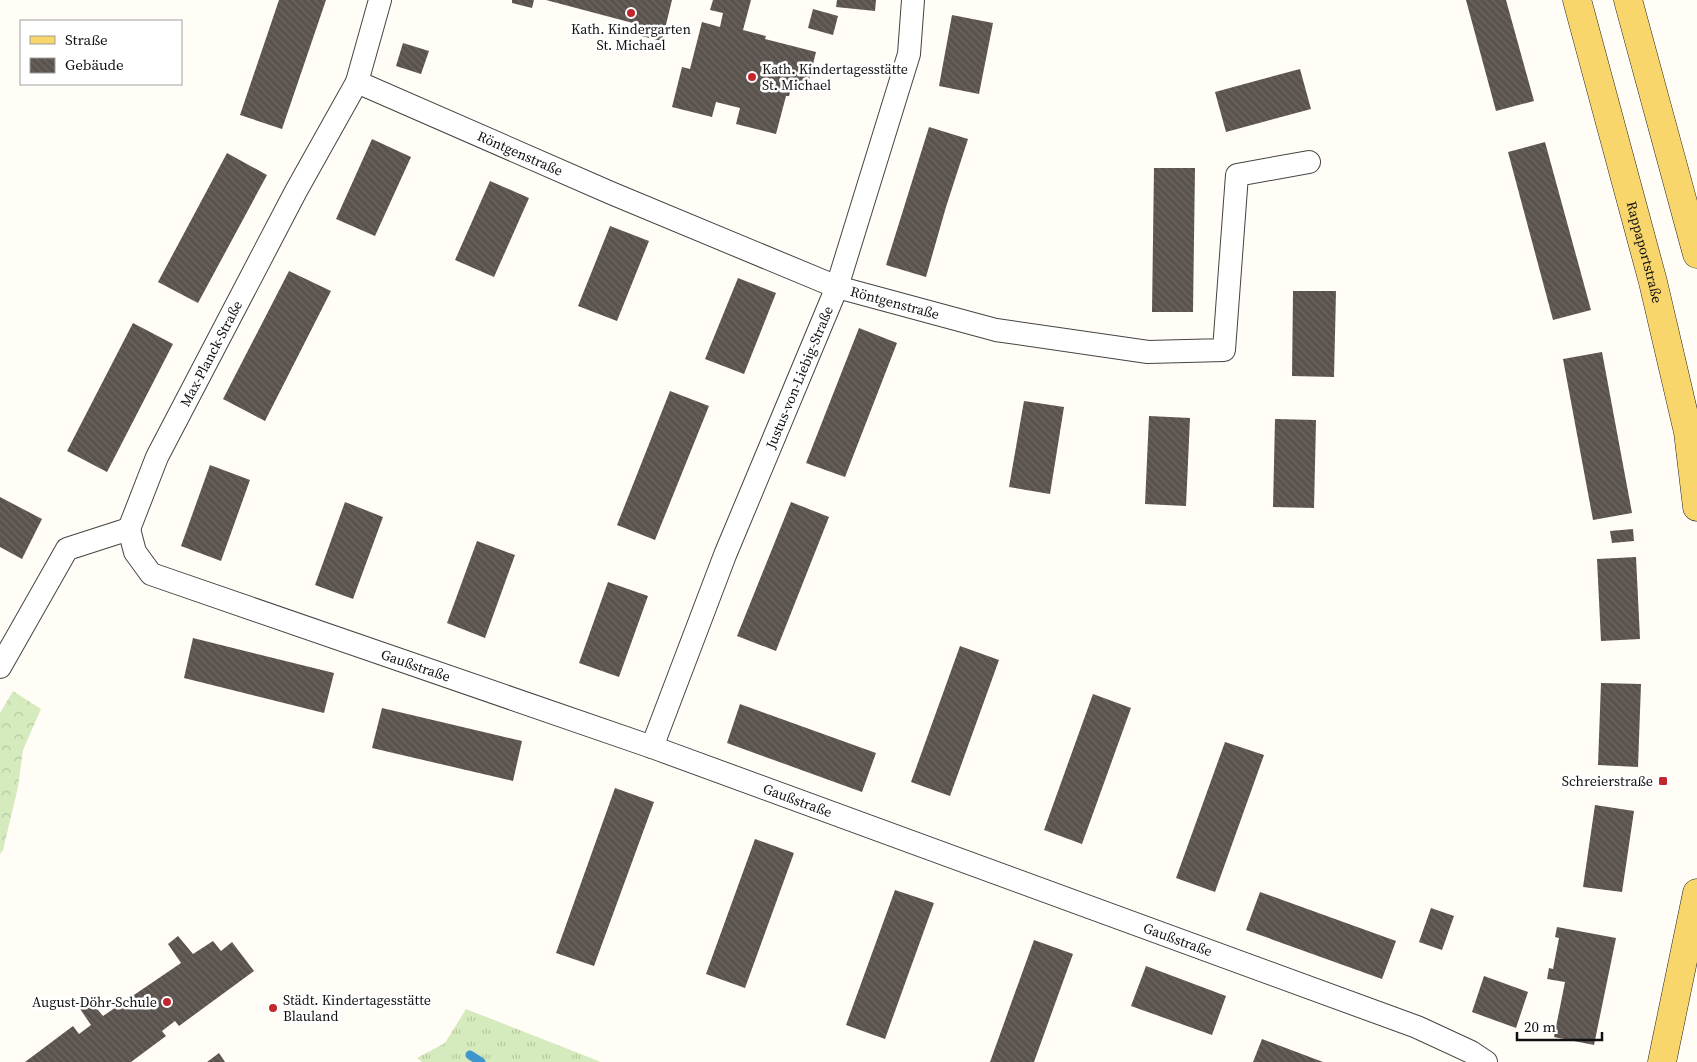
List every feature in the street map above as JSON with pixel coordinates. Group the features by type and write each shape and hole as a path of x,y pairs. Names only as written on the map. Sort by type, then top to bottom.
{"main road":[{"name":"Rappaportstraße","path":"1577,0 1655,292 1688,432 1697,507"},
{"path":"1628,0 1697,254"},
{"path":"1662,1062 1697,893"}],"street":[{"name":"Max-Planck-Straße","path":"129,529 157,457 296,191 357,82 380,0"},
{"name":"Justus-von-Liebig-Straße","path":"652,747 725,555 837,287 909,54 913,0"},
{"name":"Röntgenstraße","path":"357,82 611,193 837,287 996,330 1148,352 1224,350 1237,175 1309,162"},
{"path":"0,667 67,549 129,529"},
{"name":"Gaußstraße","path":"129,529 135,552 151,574 652,747 1417,1027 1471,1052 1486,1062"}],"green space":[{"path":"13,691 41,709 23,750 18,787 3,850 0,854 0,713"},
{"path":"466,1009 601,1062 422,1062 417,1058 445,1043"}],"building":[{"path":"279,0 326,0 282,129 240,115"},
{"name":"Kath. Kindergarten St. Michael","path":"512,0 534,0 532,8 512,3"},
{"name":"Kath. Kindergarten St. Michael","path":"546,0 672,0 662,41 641,36 644,26"},
{"path":"713,0 751,0 743,30 766,36 765,39 816,52 806,92 791,89 789,96 786,96 776,134 736,124 740,108 716,102 712,117 672,107 682,67 690,69 702,22 720,27 723,13 710,10"},
{"path":"837,0 876,0 875,11 836,7"},
{"path":"1466,0 1506,0 1534,101 1496,111"},
{"path":"813,9 838,16 833,35 808,28"},
{"path":"952,15 993,23 979,94 939,86"},
{"path":"403,43 429,51 421,74 396,66"},
{"path":"1300,69 1311,109 1226,132 1215,92"},
{"path":"929,127 968,139 926,277 886,265"},
{"path":"372,139 411,157 375,236 336,219"},
{"path":"1545,142 1591,310 1553,320 1508,152"},
{"path":"227,153 267,175 198,303 158,282"},
{"path":"1154,168 1195,168 1193,312 1152,312"},
{"path":"490,181 529,198 494,277 455,260"},
{"path":"610,226 649,241 617,321 578,306"},
{"path":"289,271 331,291 265,421 223,399"},
{"path":"738,278 776,293 744,374 705,359"},
{"path":"1293,291 1336,291 1334,377 1292,376"},
{"path":"133,323 173,344 107,472 67,451"},
{"path":"859,328 897,343 845,477 806,463"},
{"path":"1602,352 1632,513 1593,520 1563,359"},
{"path":"670,391 709,406 655,540 617,525"},
{"path":"1024,401 1064,407 1050,494 1009,487"},
{"path":"1149,416 1190,418 1186,506 1145,504"},
{"path":"1275,419 1316,420 1314,508 1273,507"},
{"path":"210,465 250,480 221,561 181,546"},
{"path":"0,497 42,519 22,559 0,547"},
{"path":"345,502 383,517 353,599 315,585"},
{"path":"791,502 829,517 776,651 737,636"},
{"path":"1633,529 1634,541 1612,543 1610,531"},
{"path":"477,541 515,555 485,638 447,623"},
{"path":"1636,557 1640,639 1601,641 1597,559"},
{"path":"608,582 648,596 619,677 579,663"},
{"path":"193,638 334,673 324,713 184,678"},
{"path":"960,646 999,660 950,796 911,782"},
{"path":"1601,683 1641,684 1638,767 1598,765"},
{"path":"1093,694 1131,708 1082,844 1044,830"},
{"path":"740,704 876,753 862,792 727,743"},
{"path":"382,708 522,741 513,781 372,748"},
{"path":"1225,742 1264,755 1215,892 1176,878"},
{"path":"615,788 654,802 594,966 556,953"},
{"path":"1595,805 1634,811 1622,892 1583,887"},
{"path":"755,839 794,853 745,988 706,974"},
{"path":"895,890 934,903 885,1039 846,1025"},
{"path":"1260,892 1396,941 1382,979 1246,930"},
{"path":"1431,908 1454,916 1442,950 1419,942"},
{"path":"1557,927 1616,938 1594,1045 1554,1037 1565,982 1547,979 1549,968 1553,969 1559,938 1555,937"},
{"name":"August-Döhr-Schule","path":"178,936 193,954 213,941 221,951 232,942 254,971 179,1026 175,1021 162,1031 166,1036 131,1062 25,1062 73,1026 79,1034 91,1025 78,1006 88,998 103,1016 181,963 168,944"},
{"path":"1034,940 1073,954 1034,1062 990,1062"},
{"path":"1146,966 1226,996 1212,1035 1131,1006"},
{"path":"1484,976 1528,992 1516,1028 1472,1012"},
{"path":"1262,1039 1323,1062 1253,1062"},
{"path":"219,1053 225,1062 207,1062"}],"waterway":[{"path":"470,1055 481,1062"}],"place":[{"name":"Kath. Kindergarten St. Michael","path":"631,13"},
{"name":"Kath. Kindertagesstätte St. Michael","path":"752,77"},
{"name":"Schreierstraße","path":"1663,781"},
{"name":"August-Döhr-Schule","path":"167,1002"},
{"name":"Städt. Kindertagesstätte Blauland","path":"273,1008"}]}
